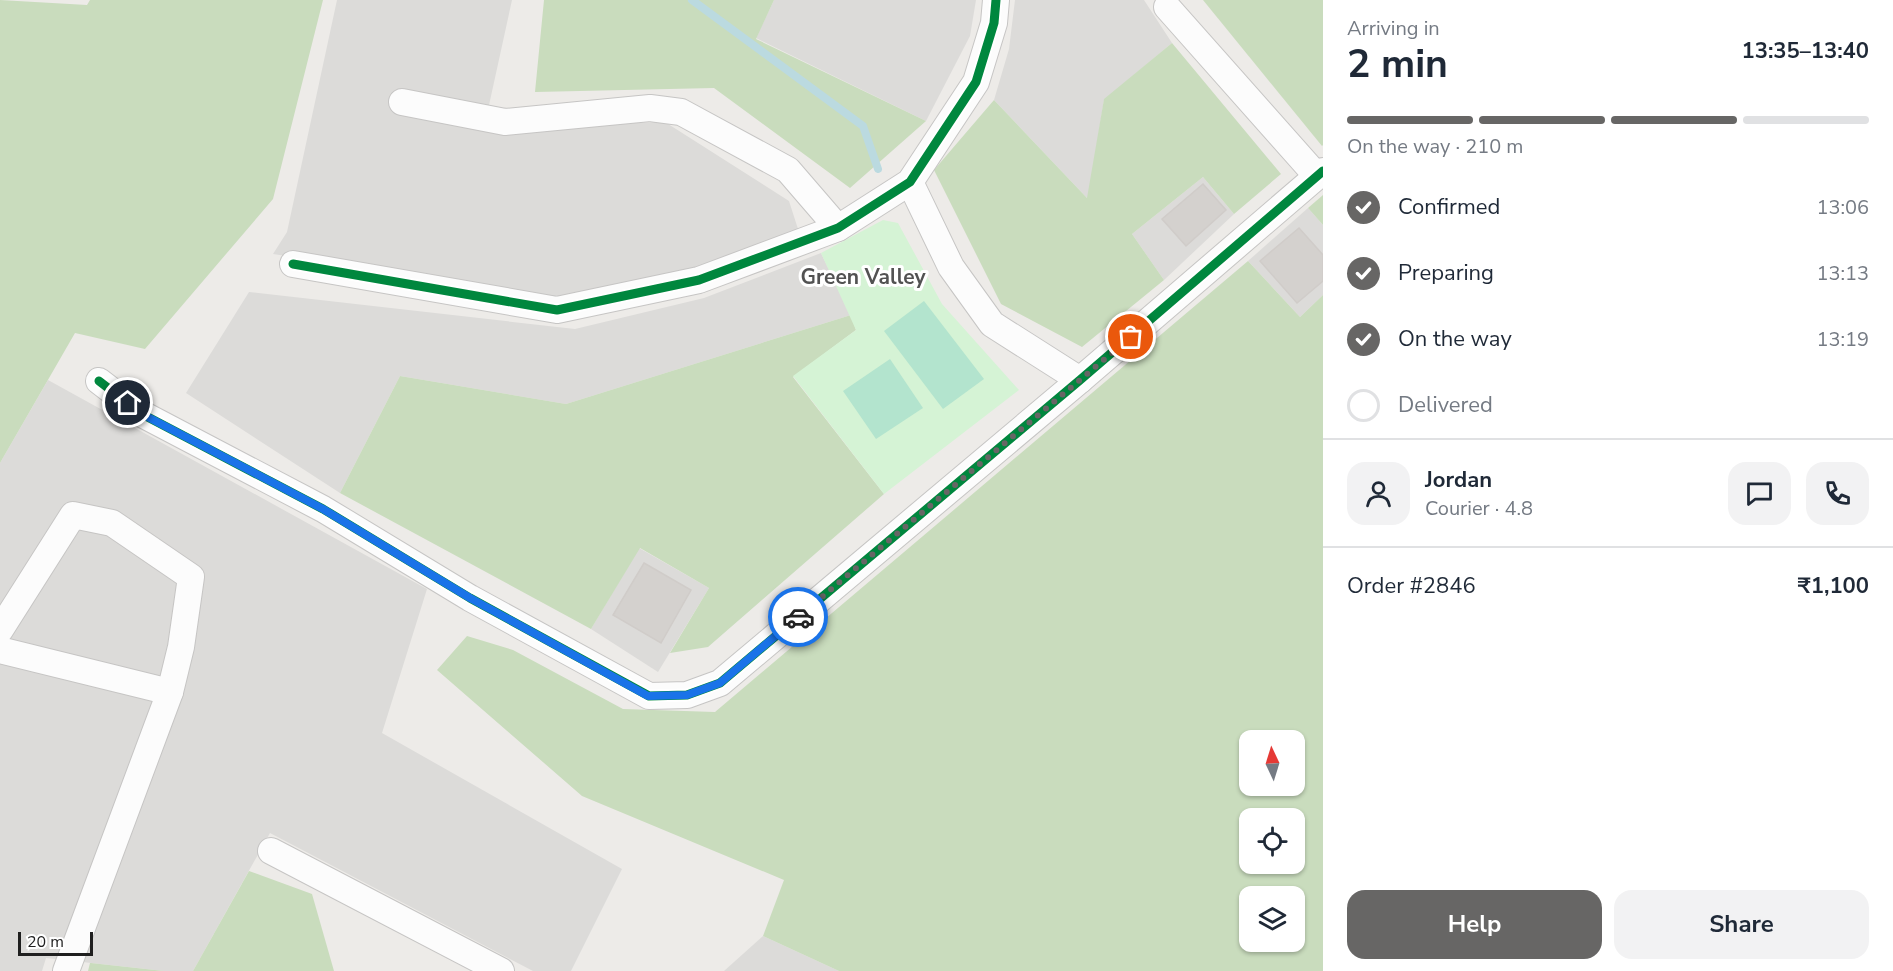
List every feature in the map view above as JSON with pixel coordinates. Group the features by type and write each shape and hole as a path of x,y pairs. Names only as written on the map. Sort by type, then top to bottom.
{"street":[{"path":"292,264 557,309 699,280 838,228 910,182 976,82 994,23 996,0"},
{"path":"99,381 142,414 323,509 470,598 648,696 687,695 720,683 1080,380 1320,173 1167,7"},
{"path":"402,102 505,122 650,108 681,112 788,170 838,228"},
{"path":"910,182 951,267 992,324 1080,380"},
{"path":"0,630 73,515 112,523 191,577 181,647 170,692 66,971"},
{"path":"0,650 170,692"},
{"path":"271,850 501,971"}],"shaded area":[{"path":"337,0 512,0 484,128 665,122 789,201 798,229 682,275 556,297 273,254 287,232"},
{"path":"774,0 976,0 970,36 926,121 756,38"},
{"path":"1015,0 1144,0 1172,43 1104,100 1088,199 994,100 1009,49"},
{"path":"1203,177 1234,214 1164,280 1132,234"},
{"path":"1308,208 1323,225 1323,295 1300,317 1248,261"},
{"path":"821,253 851,315 566,404 400,376 340,493 186,393 249,292 575,329 704,298"},
{"path":"48,380 427,589 382,733 622,869 571,971 533,971 270,833 193,971 164,971 46,958 42,971 0,971 0,463"},
{"path":"639,548 709,588 658,672 591,629"},
{"path":"763,936 839,971 724,971"}],"green space":[{"path":"0,0 87,5 90,0 323,0 273,199 145,349 75,333 0,463"},
{"path":"544,0 774,0 756,39 926,121 850,188 714,88 535,92"},
{"path":"1203,0 1323,0 1322,146"},
{"path":"1172,43 1281,174 1234,214 1203,177 1132,234 1164,280 1082,347 1001,304 934,170 994,100 1087,198 1104,99"},
{"path":"1323,195 1323,225 1308,208"},
{"path":"883,220 898,223 942,304 1019,390 884,494 793,376 856,330 821,253"},
{"path":"1248,261 1300,317 1323,295 1323,971 839,971 763,936 784,880 582,796 437,670 467,636 513,650 623,709 715,712"},
{"path":"924,301 984,379 943,409 884,331"},
{"path":"851,315 856,330 793,377 884,494 708,647 670,653 709,588 640,548 591,629 340,493 400,376 566,404"},
{"path":"890,359 923,408 876,439 843,391"},
{"path":"249,871 312,894 334,971 193,971"},
{"path":"91,963 164,971 88,971"}],"building":[{"path":"1203,184 1226,210 1186,246 1162,219"},
{"path":"1299,228 1323,255 1323,281 1297,303 1260,261"},
{"path":"644,563 691,590 661,643 613,615"}],"waterway":[{"path":"692,0 863,126 878,169"}],"cycle path":[{"path":"293,264 557,310 699,280 838,228 910,182 976,82 994,23 996,0"},
{"path":"99,381 142,414 323,509 470,598 649,696 687,695 720,683 1080,380 1323,171"}],"way so far":[{"path":"798,617 1131,337"}],"district":[{"name":"Green Valley","path":"863,277"}],"route":[{"path":"128,403 142,414 323,509 470,598 648,696 687,695 720,683 798,617"}]}
